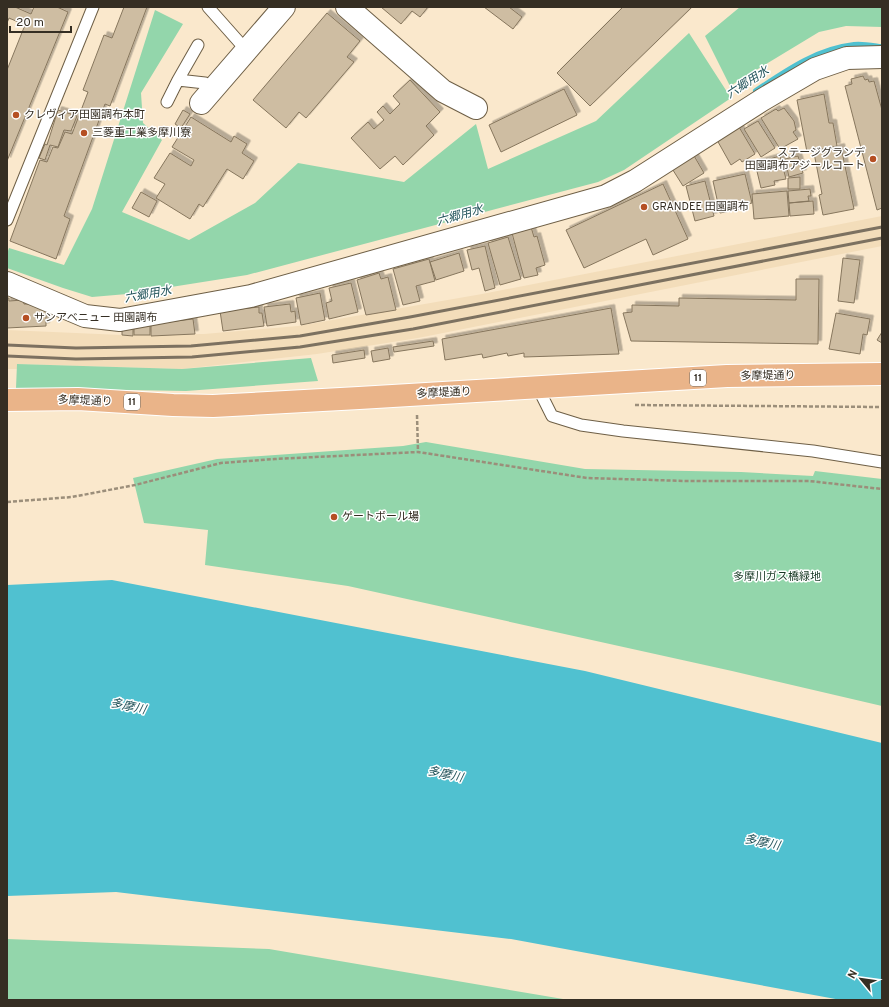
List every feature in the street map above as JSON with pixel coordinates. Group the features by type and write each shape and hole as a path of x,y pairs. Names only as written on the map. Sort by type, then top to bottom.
{"main road":[{"name":"多摩堤通り","path":"7,400 78,400 213,406 727,376 882,374"}],"street":[{"path":"208,96 284,7"},
{"path":"347,7 443,91 476,108"},
{"path":"7,283 85,316 120,320 251,296 606,196 635,181 762,100 815,69 847,58 882,57"}],"lane":[{"path":"7,220 93,7"},
{"path":"208,7 219,12 247,50"},
{"path":"167,102 198,45"},
{"path":"178,80 205,83 208,96"},
{"path":"538,388 552,416 581,425 623,431 813,451 882,462"}],"path":[{"path":"632,404 882,407"},
{"path":"417,414 418,452"},
{"path":"7,502 72,497 128,487 221,463 418,452 587,478 810,481 882,489"}],"shaded area":[{"path":"882,216 882,246 418,338 317,354 182,369 17,364 17,369 7,369 7,330 122,335 204,334 298,326 482,294"}],"green space":[{"path":"740,7 882,7 882,27 846,26 819,32 730,86 705,36"},
{"path":"155,10 183,24 141,93 143,123 162,140 122,212 189,240 255,203 298,163 404,182 476,124 488,169 596,121 689,33 731,98 624,170 598,182 247,275 127,294 92,297 7,268 7,254 9,248 64,265 92,209"},
{"path":"311,358 318,381 186,391 16,388 17,364 182,369"},
{"name":"多摩川ガス橋緑地","path":"426,442 585,469 741,472 813,476 815,471 882,479 882,706 732,671 348,586 205,565 208,530 144,523 133,478 217,459 403,446"},
{"path":"7,939 269,949 569,1000 7,1000"}],"water":[{"name":"多摩川","path":"112,580 585,671 882,743 882,1000 841,1000 511,939 116,892 7,896 7,585"}],"building":[{"name":"クレヴィア田園調布本町","path":"7,7 15,7 31,14 34,7 57,7 68,12 7,161 7,70 25,25 9,18 7,23"},
{"name":"三菱重工業多摩川寮","path":"124,7 147,7 110,106 105,104 64,216 70,219 56,259 10,241 40,160 47,162 53,147 58,148 65,132 72,134 88,92 83,90 104,35 112,38"},
{"path":"381,7 428,7 420,17 412,11 401,24"},
{"path":"484,7 509,7 522,17 513,29"},
{"path":"623,7 692,7 590,106 557,73"},
{"path":"327,13 360,41 347,57 354,62 306,118 299,112 286,128 253,100"},
{"name":"ステージグランデ 田園調布アジールコート","path":"863,76 865,80 868,79 869,82 874,81 882,110 882,208 877,210 845,86 852,84 851,79"},
{"path":"410,80 440,112 426,126 434,135 403,165 395,156 380,169 351,138 368,122 374,129 384,120 377,112 383,106 390,114 400,104 393,96"},
{"path":"564,89 577,115 501,152 489,125"},
{"path":"824,94 829,123 833,123 837,146 807,152 797,100"},
{"path":"784,108 794,121 796,130 793,132 798,139 780,149 761,118 776,109 778,111"},
{"path":"58,110 77,116 71,131 64,130 58,147 50,145 45,160 39,158 45,144 47,145"},
{"path":"183,110 190,114 181,128 175,124"},
{"path":"191,117 231,142 234,136 247,144 242,153 254,161 243,179 227,169 203,207 199,204 190,219 156,198 165,184 154,178 170,153 191,166 194,160 172,147"},
{"path":"758,121 775,148 761,157 744,129"},
{"path":"739,127 755,154 742,162 740,159 731,165 717,140"},
{"path":"841,147 854,209 823,215 819,195 822,194 814,153"},
{"path":"693,154 704,173 683,186 671,167"},
{"path":"780,156 786,179 774,181 775,185 761,188 755,163"},
{"path":"798,156 803,173 789,177 785,159"},
{"path":"745,174 752,203 740,206 741,209 720,213 713,181"},
{"path":"800,177 800,189 788,189 788,178"},
{"path":"705,181 714,216 695,221 686,186"},
{"name":"GRANDEE 田園調布","path":"663,184 688,239 653,255 646,239 584,268 566,230"},
{"path":"810,189 811,196 808,196 809,201 789,203 788,191"},
{"path":"787,191 789,216 754,219 752,194"},
{"path":"141,192 157,201 149,217 132,208"},
{"path":"813,201 814,214 790,216 789,203"},
{"path":"531,227 534,237 537,236 545,265 536,268 538,275 524,278 512,233"},
{"path":"508,237 521,279 500,285 488,243"},
{"path":"485,246 495,288 485,291 479,268 472,270 467,250"},
{"path":"459,253 464,271 436,280 430,262"},
{"path":"843,258 860,260 854,303 838,301"},
{"path":"429,259 435,281 416,286 420,301 403,305 393,269"},
{"path":"379,273 381,279 388,277 396,310 366,315 357,280"},
{"path":"796,279 819,279 818,344 631,341 623,313 632,312 632,305 679,306 679,298 796,300"},
{"path":"351,283 358,312 329,319 326,303 332,301 329,288"},
{"path":"320,293 325,320 301,325 296,298"},
{"name":"サンアベニュー 田園調布","path":"7,298 9,298 9,301 23,300 24,304 33,304 46,310 46,326 7,328"},
{"path":"290,304 291,312 295,311 296,322 267,326 264,307"},
{"path":"259,307 259,313 262,313 264,326 223,331 220,311"},
{"path":"611,308 619,354 524,357 524,353 508,356 507,353 483,358 482,354 445,360 442,339"},
{"path":"836,313 870,319 867,335 863,334 860,354 829,349"},
{"path":"193,319 195,334 151,336 151,325"},
{"path":"150,325 150,335 134,335 134,328"},
{"path":"133,328 133,336 122,335 122,329"},
{"path":"882,332 882,343 877,340"},
{"path":"433,341 434,346 394,352 393,347"},
{"path":"388,348 390,359 373,362 371,351"},
{"path":"364,350 365,358 333,363 332,355"}],"waterway":[{"name":"六郷用水","path":"756,91 802,62 827,51 840,47 857,45 881,47"}],"railway":[{"path":"7,345 76,348 191,346 300,336 410,317 882,227"},
{"path":"7,356 76,359 192,357 300,347 413,329 882,238"}],"place":[{"name":"クレヴィア田園調布本町","path":"16,115"},
{"name":"三菱重工業多摩川寮","path":"84,133"},
{"name":"ステージグランデ 田園調布アジールコート","path":"873,159"},
{"name":"GRANDEE 田園調布","path":"644,207"},
{"name":"サンアベニュー 田園調布","path":"26,318"},
{"name":"ゲートボール場","path":"334,517"}]}
